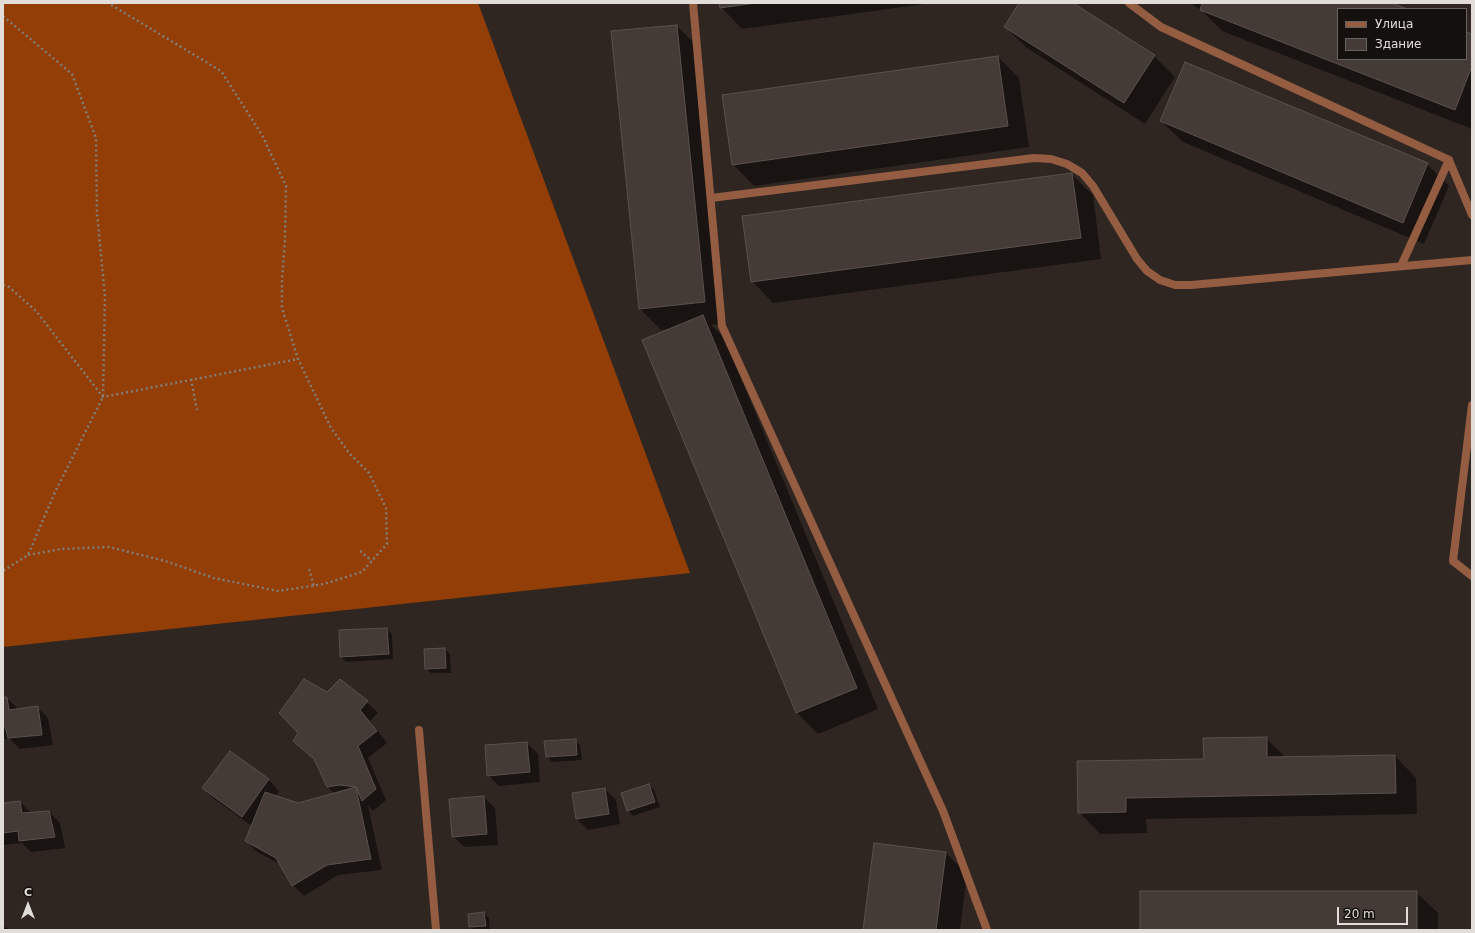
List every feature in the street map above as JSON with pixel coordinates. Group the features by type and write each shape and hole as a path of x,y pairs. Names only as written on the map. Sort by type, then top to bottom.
{"street":[{"path":"693,3 722,326 943,810 987,930"},
{"path":"1129,3 1161,26 1448,160 1472,215"},
{"path":"710,198 1034,158 1051,159 1067,164 1082,173 1093,186 1136,259 1154,276 1160,280 1175,285 1191,286 1472,260"},
{"path":"1401,266 1448,160"},
{"path":"1472,405 1453,561 1472,576"},
{"path":"418,730 436,930"}],"path":[{"path":"3,570 28,555 61,549 109,547 165,561 214,578 278,591 324,584 362,572 388,544 386,508 370,473 350,454 331,428 298,359 282,308 286,186 262,135 221,71 108,3"},
{"path":"3,16 72,74 96,138 97,213 105,297 103,396 55,492 28,555"},
{"path":"3,285 9,287 36,311 103,396"},
{"path":"103,396 298,359"},
{"path":"191,380 197,410"},
{"path":"360,551 372,561"},
{"path":"309,569 314,586"}],"shaded area":[{"path":"3,3 478,3 690,573 3,647"}],"building":[{"path":"719,3 756,3 720,8"},
{"path":"1019,3 1073,3 1155,55 1124,103 1004,27"},
{"path":"1202,3 1392,3 1404,8 1337,8 1337,60 1467,60 1467,32 1472,34 1472,66 1455,110 1200,10"},
{"path":"677,25 705,302 639,309 611,31"},
{"path":"998,56 1008,126 732,165 722,95"},
{"path":"1185,62 1428,163 1403,223 1160,121"},
{"path":"1072,173 1081,238 751,282 742,216"},
{"path":"703,315 857,688 796,713 642,340"},
{"path":"387,628 389,654 340,657 339,630"},
{"path":"445,648 446,668 425,669 424,649"},
{"path":"304,679 327,692 340,679 368,701 360,710 377,731 358,746 376,789 362,801 356,787 340,785 327,787 314,759 293,741 298,733 279,713"},
{"path":"3,697 7,697 9,710 38,706 42,735 8,738 5,726 3,727"},
{"path":"1267,737 1267,757 1395,755 1396,793 1126,798 1126,812 1078,813 1077,761 1204,759 1203,738"},
{"path":"576,739 577,755 546,757 544,741"},
{"path":"527,742 530,772 487,776 485,745"},
{"path":"230,751 269,779 242,817 202,788"},
{"path":"649,784 655,802 627,811 621,793"},
{"path":"356,787 371,859 327,865 292,886 276,858 245,841 265,792 298,803"},
{"path":"605,788 609,814 576,819 572,793"},
{"path":"484,796 487,834 452,837 449,799"},
{"path":"20,801 22,813 49,811 55,837 19,841 18,831 3,833 3,803"},
{"path":"874,843 946,852 936,930 863,930"},
{"path":"1140,891 1417,891 1417,930 1140,930"},
{"path":"484,912 486,926 469,927 468,914"}]}
